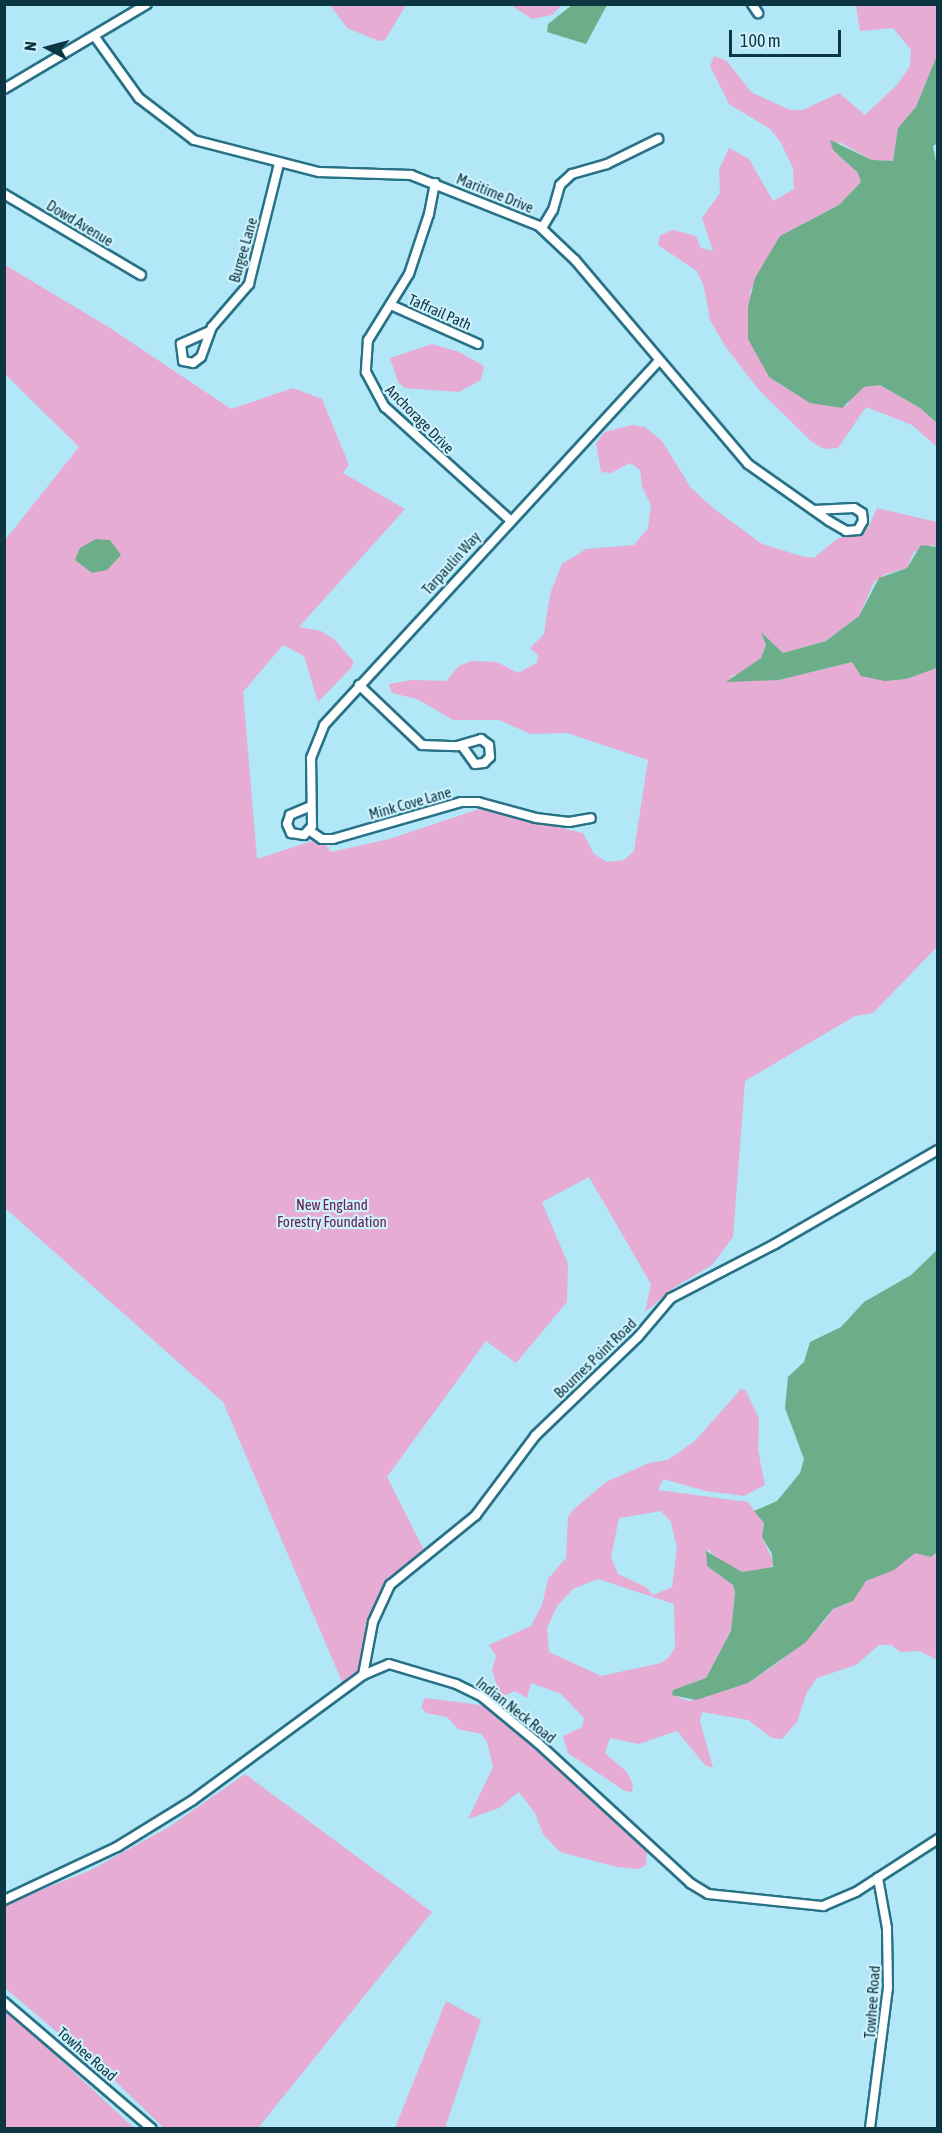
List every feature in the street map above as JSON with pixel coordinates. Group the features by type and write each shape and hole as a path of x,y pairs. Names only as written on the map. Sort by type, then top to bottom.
{"street":[{"path":"4,89 147,4"},
{"path":"752,4 758,14"},
{"name":"Maritime Drive","path":"95,36 135,93 179,132 206,145 279,164 334,174 397,172 435,183 521,216 542,228 575,260 748,464 814,510 850,532 858,530 863,521 862,513 854,508 814,510"},
{"path":"542,228 553,210 560,185 572,174 607,164 658,139"},
{"name":"Burgee Lane","path":"210,331 250,281 279,164"},
{"name":"Anchorage Drive","path":"435,183 411,268 367,345 366,372 374,393 385,407 510,519"},
{"name":"Dowd Avenue","path":"4,194 141,275"},
{"name":"Taffrail Path","path":"391,305 478,344"},
{"name":"Tarpaulin Way","path":"310,831 310,769 314,742 359,685 510,519 659,361"},
{"path":"359,685 422,745 457,747 481,739 489,745 490,757 484,763 476,764 462,746"},
{"name":"Mink Cove Lane","path":"310,831 322,839 333,839 461,802 478,802 536,818 568,822 591,818"},
{"path":"310,831 304,835 294,835 287,824 294,811 311,806"},
{"name":"Bournes Point Road","path":"363,1675 373,1622 390,1586 476,1515 536,1436 638,1337 671,1298 775,1244 938,1150"},
{"name":"Indian Neck Road","path":"4,1899 117,1847 175,1811 363,1675 381,1666 396,1665 456,1684 481,1696 704,1892 821,1906 878,1878 938,1839"},
{"name":"Towhee Road","path":"870,2128 888,1988 887,1928 878,1878"},
{"name":"Towhee Road","path":"4,2002 151,2128"}],"green space":[{"path":"330,5 406,5 385,40 379,41 347,28"},
{"path":"511,5 562,5 552,15 532,19"},
{"path":"856,5 937,5 937,55 916,107 898,128 893,161 872,160 839,142 833,150 858,173 861,182 839,205 780,236 750,292 779,384 808,400 836,407 847,405 854,393 864,387 880,385 920,408 937,423 937,447 912,425 866,407 838,448 824,449 812,442 758,389 725,346 710,320 704,287 697,271 658,245 660,235 673,230 696,236 701,248 713,251 702,218 720,193 719,170 729,148 749,159 773,201 794,189 793,168 780,141 770,129 729,104 710,66 714,56 727,61 751,92 790,110 803,110 839,93 865,115 897,85 910,66 911,50 893,28 860,31"},
{"name":"New England Forestry Foundation","path":"5,265 107,326 231,409 293,388 322,399 349,465 343,473 405,509 299,627 321,631 335,640 354,662 351,668 318,702 304,656 283,645 243,692 257,859 321,838 331,852 389,839 479,809 583,833 594,854 607,862 624,860 634,851 648,760 567,733 531,734 499,720 453,720 417,699 392,693 389,684 412,680 446,681 459,666 471,661 497,662 518,673 537,663 538,655 530,648 544,634 550,594 562,564 586,549 634,545 648,528 651,505 642,487 640,470 630,463 611,473 601,472 596,443 605,432 632,425 645,427 662,441 691,488 713,508 762,544 801,556 814,558 837,539 868,528 877,508 937,522 937,547 932,545 914,552 907,568 886,574 874,582 859,616 826,641 783,653 761,632 766,645 761,658 742,673 728,677 779,680 852,662 917,673 937,668 937,947 873,1013 855,1016 745,1081 733,1237 712,1265 675,1287 645,1312 651,1284 589,1177 542,1202 568,1264 567,1302 516,1363 486,1341 387,1477 427,1556 378,1600 358,1673 343,1684 223,1402 5,1208 5,540 79,447 5,374"},
{"path":"432,344 459,352 484,366 481,380 459,392 405,388 398,382 390,358"},
{"path":"741,1389 746,1391 759,1419 758,1450 765,1485 744,1496 706,1491 663,1479 658,1490 748,1502 764,1523 762,1537 774,1563 769,1569 742,1572 718,1560 708,1549 707,1566 733,1585 735,1593 731,1631 706,1678 673,1690 679,1698 690,1701 748,1683 783,1659 823,1623 833,1609 850,1603 866,1581 915,1553 931,1557 937,1552 937,1660 920,1651 901,1652 891,1645 879,1645 856,1665 817,1678 807,1692 797,1722 782,1739 772,1738 748,1720 702,1712 700,1721 713,1768 705,1765 677,1731 639,1744 610,1738 605,1753 627,1772 633,1785 632,1792 625,1791 568,1753 563,1736 582,1727 584,1718 561,1694 531,1683 527,1698 514,1691 501,1698 492,1670 496,1656 489,1645 531,1626 542,1605 548,1579 566,1558 568,1517 574,1509 606,1482 649,1463 668,1460 695,1441","holes":["661,1511 671,1522 677,1549 672,1587 653,1595 646,1587 618,1574 611,1557 619,1518","598,1579 674,1604 675,1648 669,1657 661,1663 601,1676 549,1652 547,1628 557,1606 573,1589"]},
{"path":"425,1698 489,1706 640,1842 647,1850 646,1865 639,1869 617,1867 560,1852 543,1834 535,1813 519,1792 499,1808 468,1819 493,1767 487,1742 481,1734 458,1729 447,1717 426,1713 421,1707"},
{"path":"245,1774 432,1912 258,2128 164,2128 116,2082 5,1988 5,1904 89,1871 169,1827"},
{"path":"446,2001 481,2020 445,2128 395,2128"},
{"path":"5,2011 34,2035 134,2128 5,2128"}],"shaded area":[{"path":"572,5 607,5 586,44 547,32 548,24"},
{"path":"937,55 938,143 933,146 937,167 937,423 920,408 880,385 864,387 842,408 810,403 769,377 748,339 748,307 755,278 780,236 839,205 861,182 858,173 833,150 830,140 872,160 893,161 898,128 916,107"},
{"path":"96,539 110,540 121,555 107,570 92,573 75,560 80,548"},
{"path":"921,545 937,547 937,668 906,679 885,681 861,676 852,662 779,680 726,682 761,658 766,645 761,632 783,653 826,641 859,616 879,578 907,568"},
{"path":"937,1250 937,1552 931,1557 915,1553 894,1570 866,1581 853,1601 833,1609 806,1642 748,1683 696,1700 672,1695 673,1690 706,1678 731,1631 735,1593 733,1585 707,1566 706,1551 742,1572 773,1567 772,1554 762,1537 764,1523 754,1511 777,1501 800,1473 804,1459 785,1408 788,1377 804,1362 810,1342 841,1327 864,1302 911,1275"}]}
